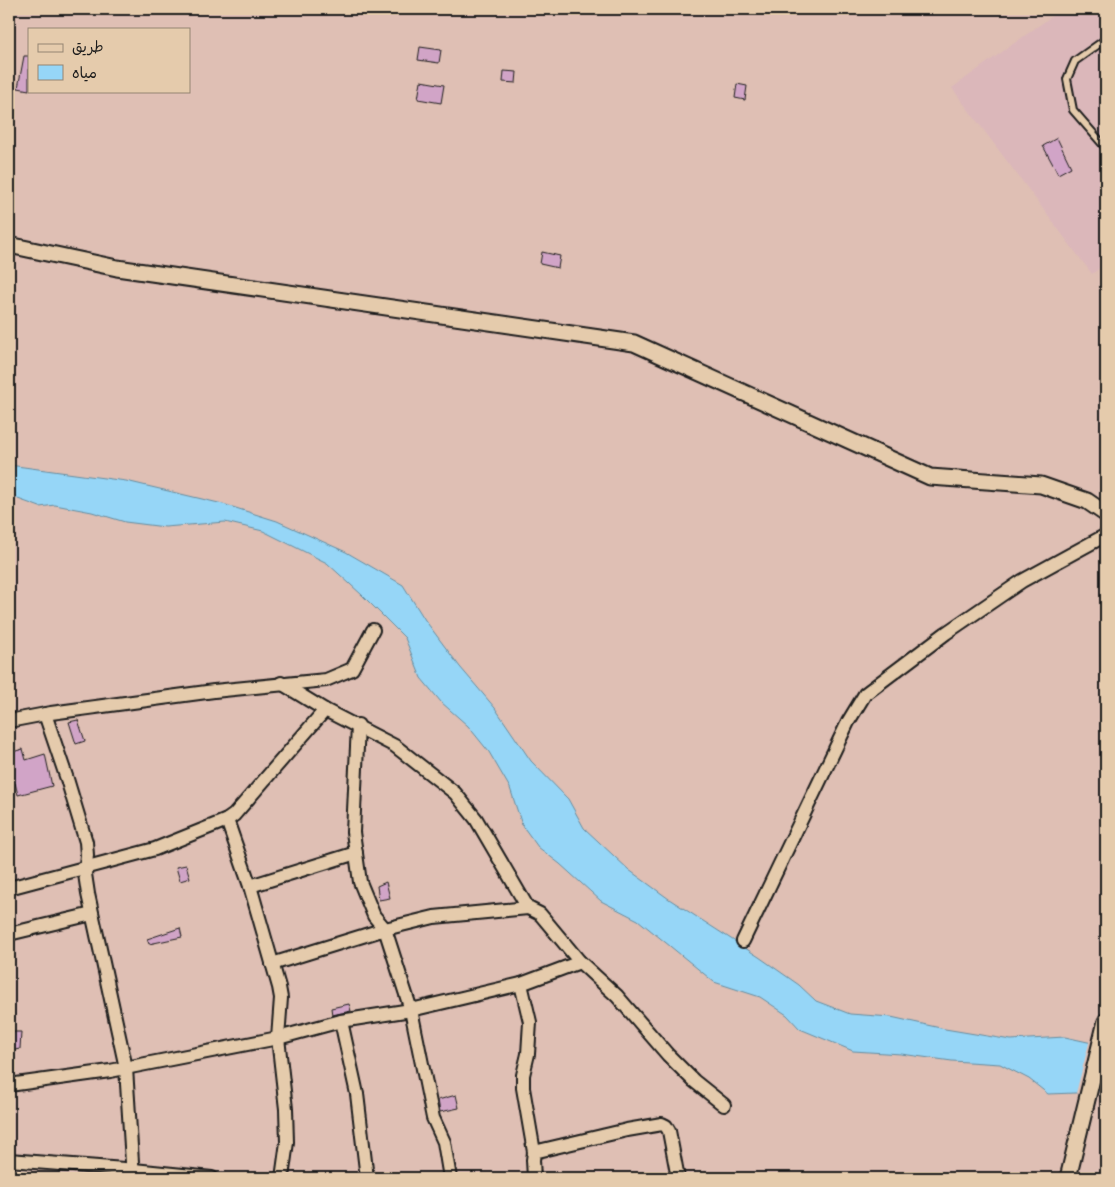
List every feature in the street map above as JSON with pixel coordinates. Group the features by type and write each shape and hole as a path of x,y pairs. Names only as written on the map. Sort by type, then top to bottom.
{"street":[{"path":"9,245 117,268 634,343 930,477 1041,485 1088,501 1106,514"},
{"path":"743,941 848,722 865,694 946,633 1022,582 1106,535"},
{"path":"9,721 45,714 326,680 352,669 373,630"},
{"path":"281,684 325,710 358,725 395,746 454,792 476,819 528,908"},
{"path":"9,888 155,849 227,820 234,815 325,710"},
{"path":"45,714 86,842 88,894 126,1068 133,1174"},
{"path":"358,725 354,832 360,882 374,916 385,929 411,1010 433,1118 444,1142 450,1178"},
{"path":"227,820 250,886 281,998 278,1038 286,1109 287,1142 282,1178"},
{"path":"250,886 356,853"},
{"path":"272,964 385,929 442,915 475,914 528,908 540,914 580,962 617,996 688,1075 724,1105"},
{"path":"9,934 92,914"},
{"path":"9,1085 126,1068 278,1038 340,1021 411,1010 521,984 580,962"},
{"path":"521,984 530,1022 528,1054 522,1088 534,1152 534,1178"},
{"path":"340,1021 358,1100 367,1178"},
{"path":"1068,1178 1106,1021"},
{"path":"534,1152 627,1130 662,1124 666,1126 668,1131 678,1178"},
{"path":"9,1160 133,1174 212,1178"}],"lane":[{"path":"1106,39 1075,61 1067,79 1073,110 1106,148"}],"shaded area":[{"path":"1062,9 1106,9 1106,263 1092,274 952,88"}],"water":[{"path":"9,465 126,481 223,504 277,521 346,552 403,585 425,620 460,667 495,708 531,761 568,799 584,828 629,870 669,899 759,957 799,985 816,1001 850,1014 891,1017 945,1029 1011,1040 1065,1037 1106,1046 1106,1090 1102,1092 1048,1094 1029,1079 1000,1064 853,1051 800,1029 787,1015 760,997 714,982 638,920 601,901 538,847 522,825 510,788 489,752 468,726 441,702 421,678 405,638 327,563 263,531 225,522 165,527 125,522 92,512 55,505 40,507 18,499 9,491"}],"pier":[{"path":"1090,1039 1106,1043 1106,1066 1098,1095 1076,1093"}],"building":[{"path":"420,47 441,50 439,63 418,60"},
{"path":"24,56 28,56 28,90 18,88"},
{"path":"504,71 517,72 516,83 503,82"},
{"path":"421,81 444,85 441,103 418,99"},
{"path":"737,84 747,86 745,100 735,98"},
{"path":"1057,138 1071,167 1058,174 1043,146"},
{"path":"542,252 560,256 558,268 540,264"},
{"path":"78,720 85,741 76,744 69,722"},
{"path":"23,749 26,760 45,754 52,786 18,795 15,783 10,785 9,753"},
{"path":"186,865 190,878 180,881 176,867"},
{"path":"386,882 390,898 379,900 377,886"},
{"path":"180,928 182,937 149,944 147,939"},
{"path":"349,1004 351,1011 332,1015 331,1008"},
{"path":"11,1032 21,1032 20,1049 9,1051"},
{"path":"456,1095 459,1108 440,1112 438,1100"}]}
